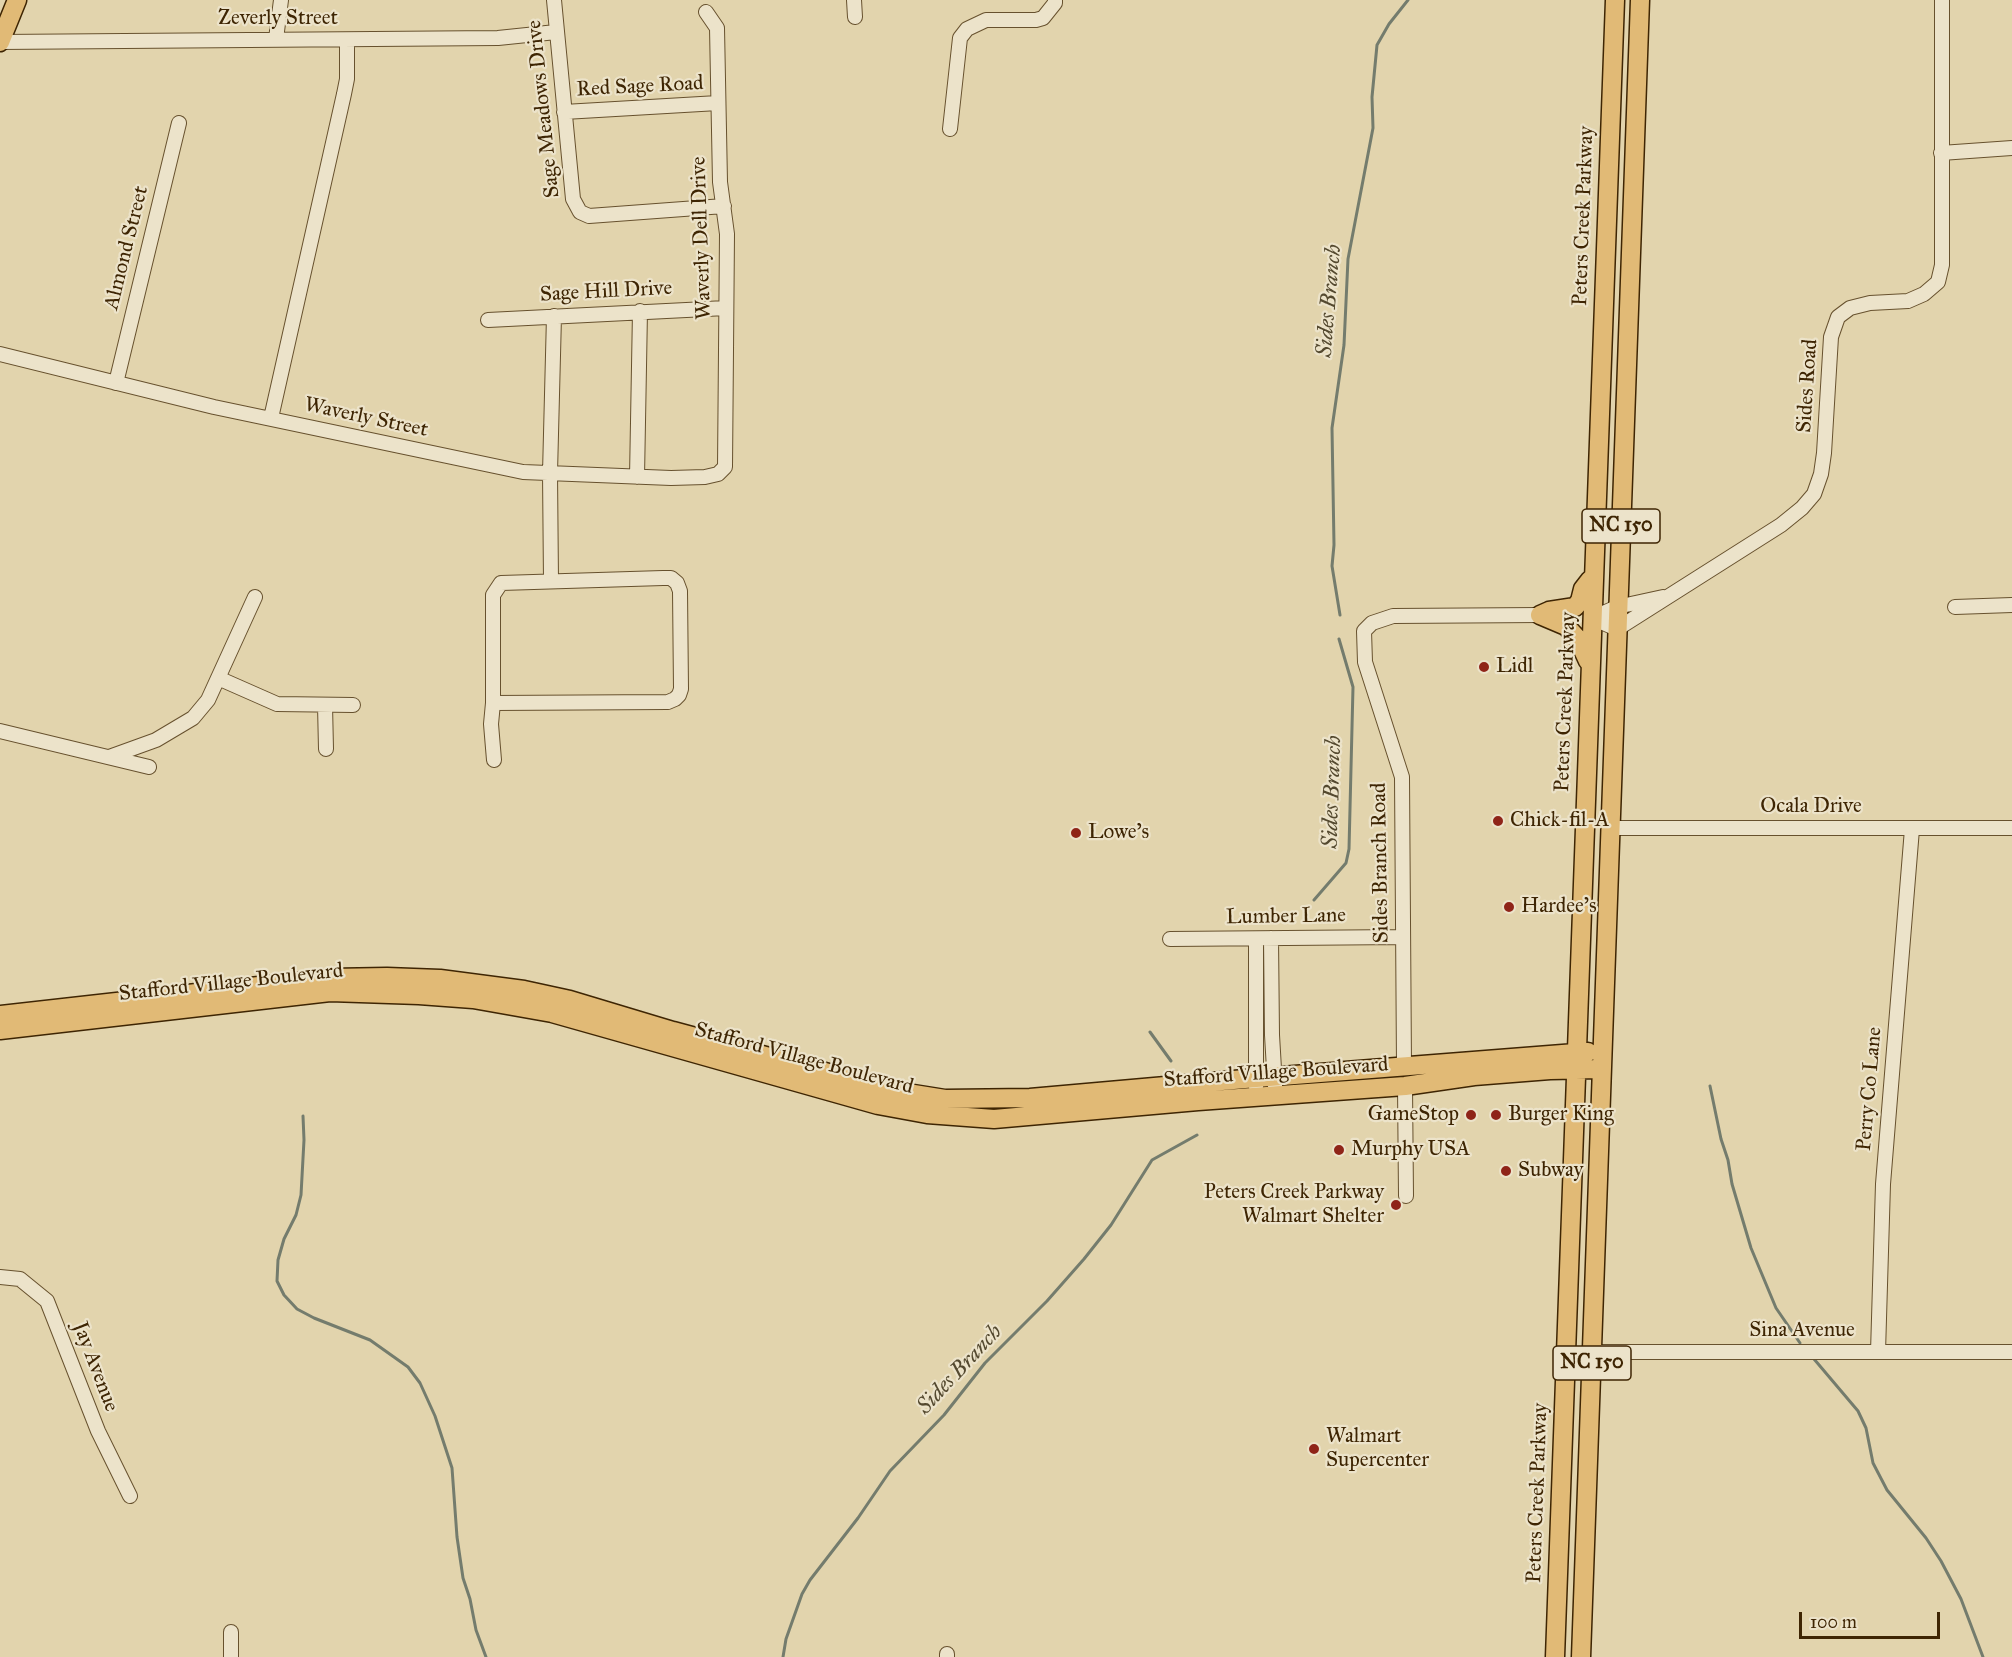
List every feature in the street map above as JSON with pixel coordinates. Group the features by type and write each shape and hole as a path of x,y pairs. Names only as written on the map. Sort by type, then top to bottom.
{"main road":[{"path":"0,42 17,0"},
{"name":"Peters Creek Parkway","path":"1555,1657 1615,0"},
{"name":"NC 150","path":"1581,1657 1640,0"},
{"path":"1540,615 1549,611 1575,607 1580,601 1583,589 1593,575"},
{"path":"1540,615 1566,626 1578,639 1590,667"},
{"path":"1589,714 1596,746 1594,813 1599,821 1610,828"},
{"name":"Stafford Village Boulevard","path":"0,1015 330,978 440,979 524,990 570,1000 682,1034 895,1090 945,1099 1030,1098 1404,1066 1602,1060"},
{"name":"Stafford Village Boulevard","path":"0,1030 330,992 473,999 552,1013 878,1105 927,1114 994,1119 1405,1086 1576,1060"}],"street":[{"path":"276,39 281,0"},
{"name":"Sage Meadows Drive","path":"554,0 573,199 580,212 589,216 724,206"},
{"path":"854,0 855,17"},
{"path":"950,129 960,38 967,29 986,20 1043,18 1055,0"},
{"name":"Sides Road","path":"1617,629 1781,525 1802,508 1814,494 1821,474 1831,337 1838,317 1850,308 1870,303 1908,302 1924,294 1938,282 1942,266 1942,0"},
{"name":"Waverly Dell Drive","path":"706,12 717,28 720,182 727,234 725,466"},
{"name":"Zeverly Street","path":"0,42 498,38 556,32"},
{"path":"271,418 344,94 347,79 347,40"},
{"name":"Red Sage Road","path":"564,112 718,103"},
{"name":"Almond Street","path":"116,383 179,123"},
{"path":"1941,153 2012,148"},
{"name":"Sage Hill Drive","path":"488,320 726,308"},
{"path":"637,477 640,312"},
{"path":"551,581 550,473 554,316"},
{"name":"Waverly Street","path":"0,354 271,418 480,465 523,472 637,477 705,477 718,474 725,466"},
{"path":"493,703 668,702 679,694 681,689 680,591 677,583 671,578 663,578 501,584 493,595 491,724 494,760"},
{"name":"Sides Road","path":"1592,618 1617,607 1671,596"},
{"path":"109,757 156,740 187,722 208,700 255,597"},
{"path":"1954,607 2012,605"},
{"name":"Sides Branch Road","path":"1404,1066 1402,777 1365,662 1364,631 1372,623 1394,616 1540,615"},
{"path":"1592,618 1617,629"},
{"path":"218,678 277,704 354,705"},
{"path":"325,705 326,749"},
{"path":"0,731 148,767"},
{"name":"Ocala Drive","path":"1610,828 1838,827 1912,830 2012,828"},
{"name":"Perry Co Lane","path":"1878,1352 1884,1184 1912,830"},
{"name":"Lumber Lane","path":"1170,939 1402,937"},
{"path":"1256,939 1257,1097"},
{"path":"1272,939 1276,1096"},
{"path":"1256,1008 1272,1008"},
{"path":"1405,1086 1406,1196"},
{"name":"Jay Avenue","path":"0,1276 20,1279 47,1301 98,1431 130,1496"},
{"name":"Sina Avenue","path":"1592,1352 2012,1352"},
{"path":"231,1632 231,1657"}],"waterway":[{"name":"Sides Branch","path":"1340,615 1332,566 1334,545 1332,428 1344,345 1348,259 1373,128 1372,97 1377,45 1389,24 1408,0"},
{"name":"Sides Branch","path":"1314,900 1346,863 1349,849 1353,687 1339,639"},
{"name":"Sides Branch","path":"1150,1032 1171,1061"},
{"path":"1710,1086 1732,1184 1751,1248 1776,1308 1800,1343"},
{"path":"303,1116 301,1195 296,1215 284,1239 278,1260 277,1281 284,1295 297,1309 370,1340 408,1367 420,1383 435,1416 452,1468 457,1537 463,1578 476,1630 486,1657"},
{"name":"Sides Branch","path":"783,1657 786,1639 802,1594 810,1580 858,1518 890,1471 944,1415 985,1363 1047,1301 1084,1259 1111,1225 1152,1160 1197,1135"},
{"path":"1814,1359 1858,1411 1866,1428 1873,1463 1887,1490 1926,1538 1941,1561 1961,1599 1983,1657"}],"place":[{"name":"Lidl","path":"1484,667"},
{"name":"Chick-fil-A","path":"1498,821"},
{"name":"Lowe's","path":"1076,833"},
{"name":"Hardee's","path":"1509,907"},
{"name":"GameStop","path":"1471,1115"},
{"name":"Burger King","path":"1496,1115"},
{"name":"Murphy USA","path":"1339,1150"},
{"name":"Subway","path":"1506,1171"},
{"name":"Peters Creek Parkway Walmart Shelter","path":"1396,1205"},
{"name":"Walmart Supercenter","path":"1314,1449"}]}
